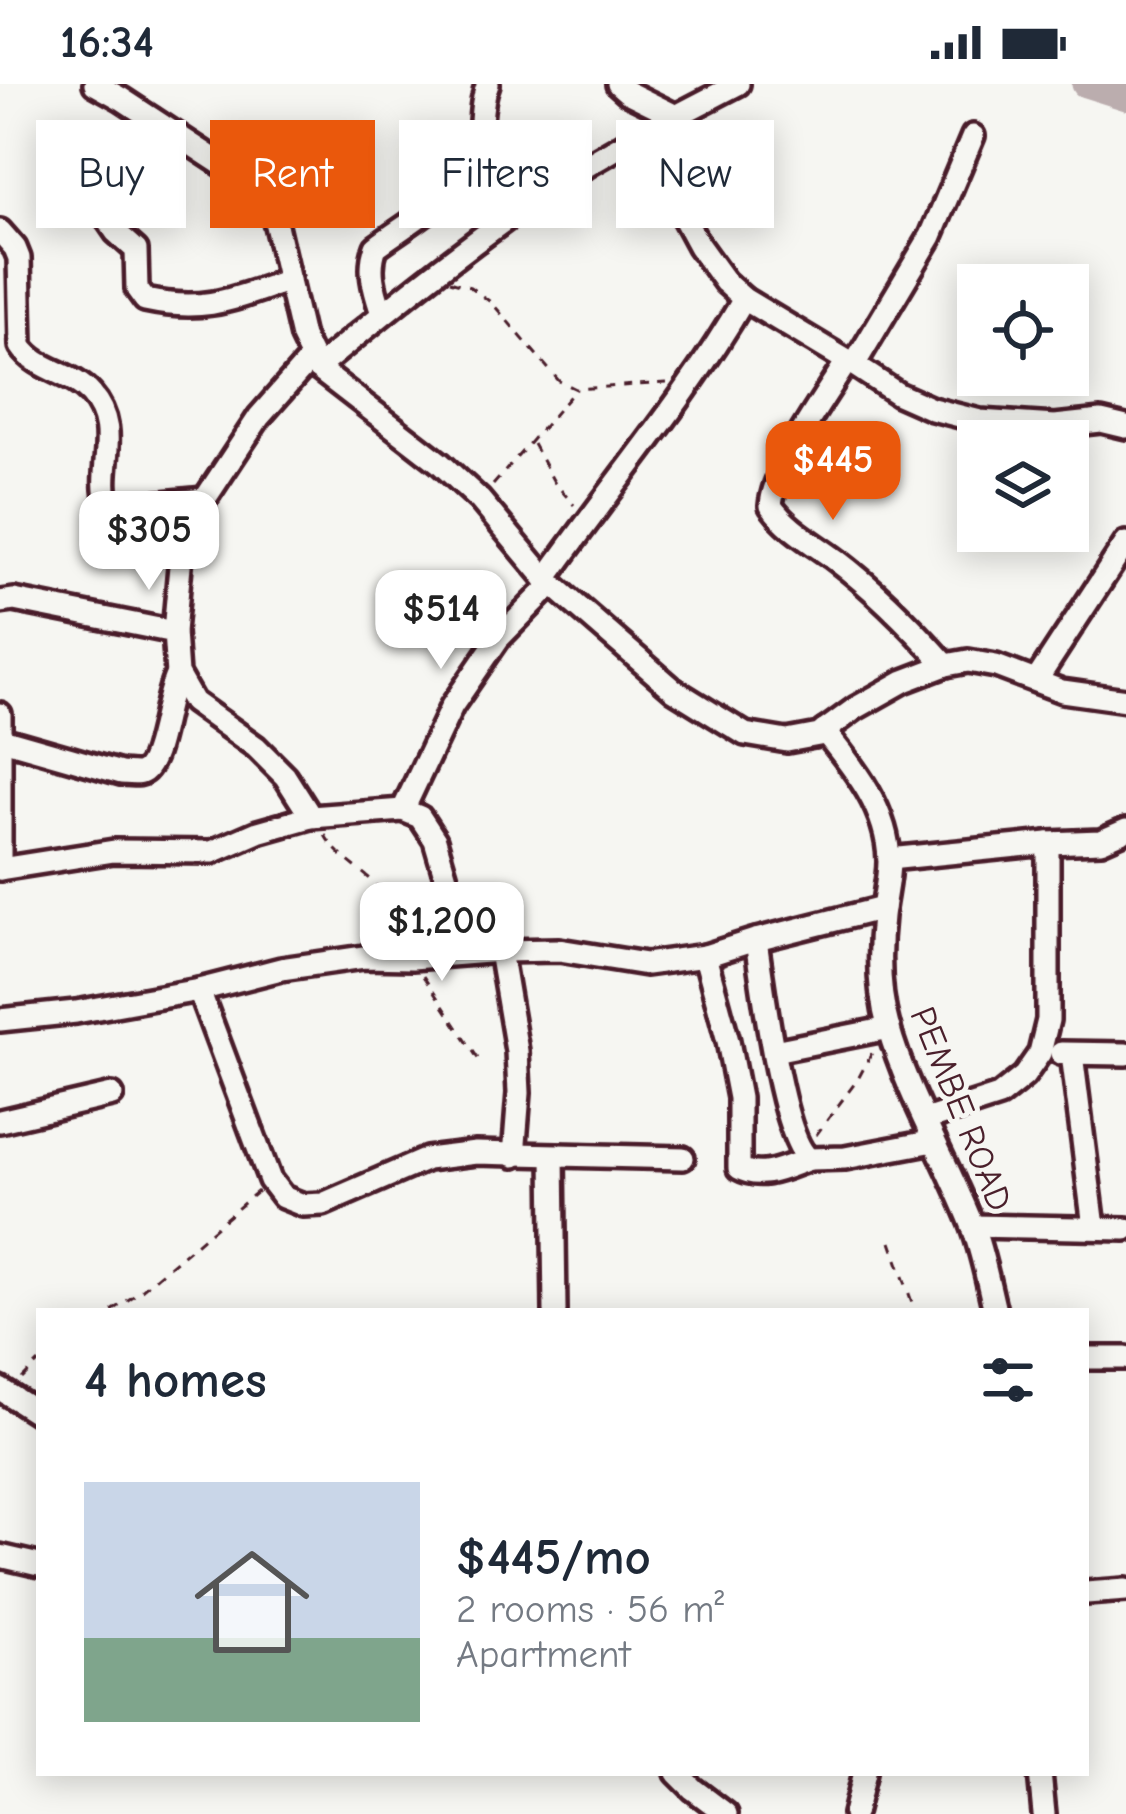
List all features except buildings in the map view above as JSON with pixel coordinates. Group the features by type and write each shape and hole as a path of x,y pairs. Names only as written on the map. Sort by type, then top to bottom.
{"street":[{"path":"95,84 125,91 152,118 255,186 275,220 302,337 314,363 440,463 480,500 549,582 674,690 745,734 788,741 819,735 888,690 946,665 968,661 996,666 1062,692 1126,700"},
{"path":"382,314 371,272 376,247 457,187 469,170 477,152 488,84"},
{"path":"618,84 676,116"},
{"path":"668,120 738,84"},
{"path":"152,118 126,153 109,188 105,216 136,250 137,289 145,300 178,307 220,303 289,280"},
{"path":"946,665 884,599 835,558 793,532 771,506 772,490 791,455 931,236 973,136"},
{"path":"314,817 285,776 256,747 193,702 177,674 174,632 181,555 205,499 259,417 314,363 532,201 616,149"},
{"path":"689,228 725,282 744,299 898,394 932,409 980,421 1055,426 1102,421 1126,427"},
{"path":"0,231 19,258 21,346 27,355 92,394 104,414 108,504 205,499"},
{"path":"403,810 452,706 498,639 549,582 588,520 718,345 744,299"},
{"path":"1036,681 1126,543"},
{"path":"0,602 49,606 174,632"},
{"path":"2,739 121,773 145,772 158,747 166,699 177,674"},
{"path":"0,714 0,869 113,851 212,852 258,832 314,817 403,810 420,817 435,840 468,953"},
{"name":"PEMBE ROAD","path":"824,731 858,773 884,830 889,859 879,973 883,1029 973,1226 993,1308"},
{"path":"889,859 1101,841 1126,830"},
{"path":"705,956 739,1098 739,1168 765,1175 805,1156 845,1158 930,1131 999,1096 1024,1076 1040,1053 1048,1020 1048,843"},
{"path":"0,1020 76,1012 199,990 281,969 364,957 559,950 646,964 705,956 883,908"},
{"path":"755,940 774,1051 805,1156"},
{"path":"500,951 517,1051 514,1156"},
{"path":"199,990 270,1180 283,1197 302,1205 323,1204 427,1159 476,1153 683,1158"},
{"path":"774,1051 883,1029"},
{"path":"1040,1053 1126,1054"},
{"path":"1072,1054 1094,1226"},
{"path":"0,1121 112,1095"},
{"path":"554,1156 555,1308"},
{"path":"973,1226 1126,1229"},
{"path":"1089,1358 1126,1358"},
{"path":"4,1391 36,1412"},
{"path":"0,1556 36,1564"},
{"path":"1089,1593 1126,1590"},
{"path":"680,1776 726,1814"},
{"path":"854,1814 863,1776"},
{"path":"1040,1776 1044,1814"}],"path":[{"path":"431,276 470,287 493,303 559,381 576,389 691,382"},
{"path":"480,500 576,389"},
{"path":"532,440 554,482 588,520"},
{"path":"314,817 327,842 374,882 391,905 426,983 481,1063"},
{"path":"805,1156 858,1079 883,1029"},
{"path":"116,1308 270,1180"},
{"path":"891,1242 914,1308"},
{"path":"4,1391 36,1364"}],"waterway":[{"path":"1085,84 1126,97"}]}
